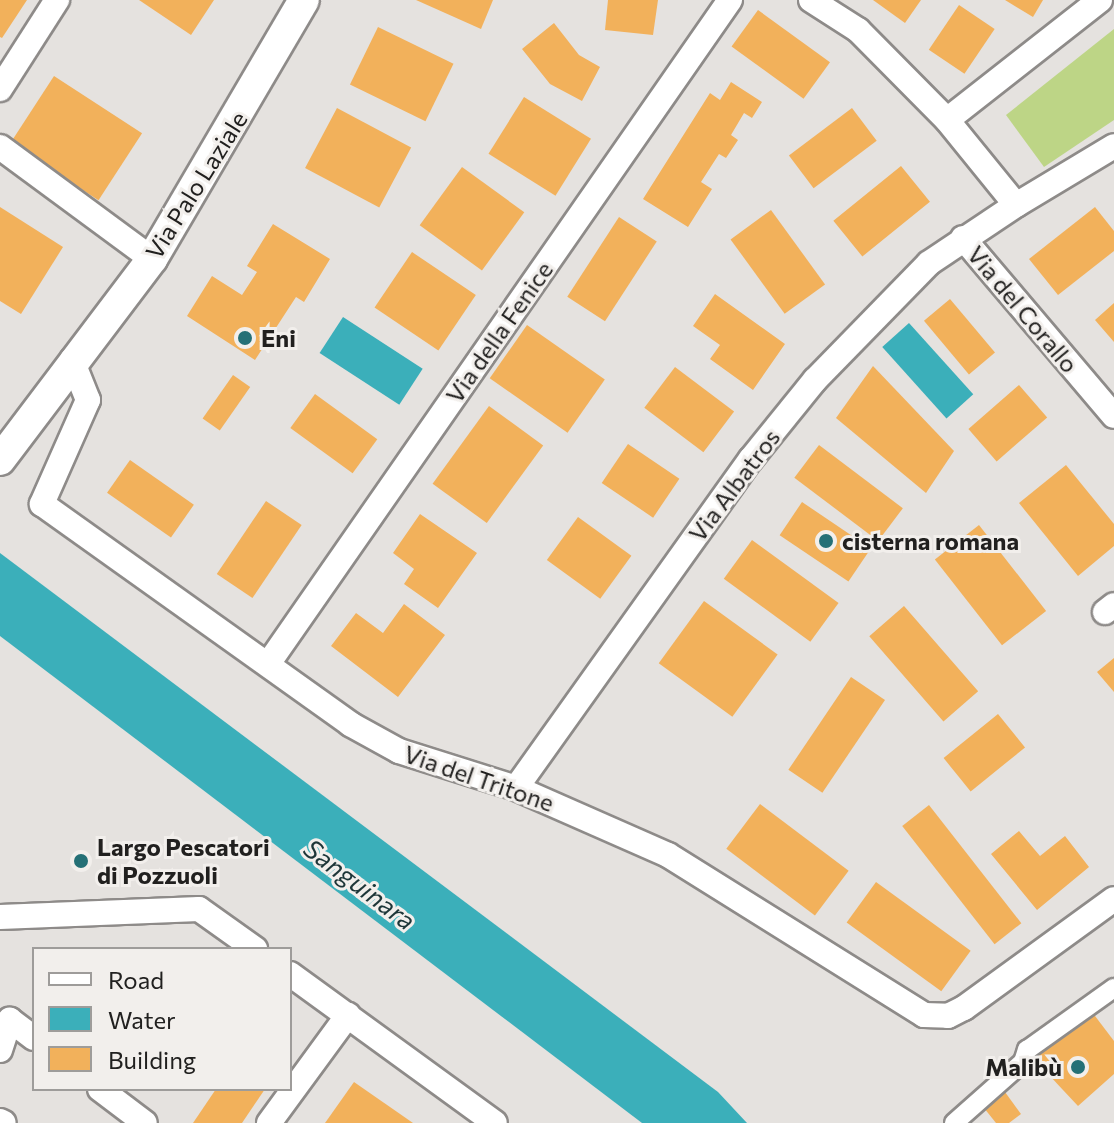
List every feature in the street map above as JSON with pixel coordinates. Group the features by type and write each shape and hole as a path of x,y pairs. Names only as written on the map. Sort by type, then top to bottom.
{"street":[{"path":"0,89 57,0"},
{"name":"Via Palo Laziale","path":"3,457 72,360 152,259 304,0"},
{"name":"Via della Fenice","path":"268,664 730,0"},
{"path":"811,0 858,30 947,120 1016,205"},
{"path":"947,120 1100,0"},
{"name":"Via Albatros","path":"516,788 778,425 892,296 963,238 1114,146"},
{"path":"0,147 152,259"},
{"name":"Via del Corallo","path":"963,238 1114,416"},
{"name":"Via del Tritone","path":"72,360 88,400 42,504 350,724 399,751 516,788 668,855 924,1015 948,1016 1114,899"},
{"path":"0,917 199,909 252,947"},
{"path":"292,975 495,1123"},
{"path":"954,1123 1010,1075 1027,1050 1114,988"},
{"path":"269,1123 348,1015"},
{"path":"0,1050 10,1020 32,1036"},
{"path":"103,1091 145,1123"}],"green space":[{"path":"1114,29 1114,120 1044,167 1006,115"}],"water":[{"path":"343,317 423,369 399,405 320,353"},
{"path":"909,323 973,394 946,418 882,347"},
{"name":"Sanguinara","path":"0,553 718,1092 747,1123 642,1123 0,636"}],"building":[{"path":"0,0 27,0 2,38 0,37"},
{"path":"139,0 214,0 191,35"},
{"path":"416,0 493,0 481,29"},
{"path":"608,0 658,0 653,35 605,30"},
{"path":"873,0 921,0 905,23"},
{"path":"1005,0 1043,0 1033,17"},
{"path":"959,5 995,29 964,74 929,50"},
{"path":"758,10 830,62 804,99 732,46"},
{"path":"554,23 579,55 600,67 582,101 550,84 522,49"},
{"path":"378,27 453,64 425,121 350,85"},
{"path":"54,76 142,133 98,200 10,143"},
{"path":"731,82 762,102 752,118 744,113 731,135 738,140 726,158 719,154 701,182 712,189 688,227 643,199 710,93 720,100"},
{"path":"524,97 591,139 555,196 488,154"},
{"path":"337,108 411,147 379,207 305,168"},
{"path":"852,108 877,141 814,188 789,156"},
{"path":"901,166 930,202 862,256 833,221"},
{"path":"462,167 524,212 482,271 420,225"},
{"path":"0,207 63,247 21,314 0,301"},
{"path":"1095,207 1114,231 1114,251 1058,295 1029,259"},
{"path":"771,210 825,284 785,314 731,239"},
{"path":"619,217 657,242 605,321 567,297"},
{"name":"Eni","path":"273,224 330,259 304,302 296,297 255,360 187,316 212,276 242,295 257,272 247,266"},
{"path":"412,252 476,295 438,351 375,308"},
{"path":"715,294 785,344 753,390 710,359 720,345 693,326"},
{"path":"950,299 995,353 969,374 924,321"},
{"path":"1114,303 1114,342 1095,320"},
{"path":"527,325 605,379 568,433 490,378"},
{"path":"873,366 954,451 926,493 836,418"},
{"path":"675,367 734,412 703,452 644,408"},
{"path":"233,375 250,387 220,430 203,418"},
{"path":"1019,385 1047,417 997,461 968,429"},
{"path":"315,394 377,439 353,473 290,428"},
{"path":"489,406 543,445 487,523 433,484"},
{"path":"628,444 679,479 653,518 602,483"},
{"path":"819,445 903,508 878,541 794,478"},
{"path":"130,460 194,505 171,538 107,493"},
{"path":"1066,465 1114,524 1114,546 1078,576 1019,503"},
{"path":"266,501 302,525 252,598 217,574"},
{"name":"cisterna romana","path":"802,502 871,548 848,582 780,535"},
{"path":"420,514 477,553 438,608 404,584 414,569 393,553"},
{"path":"578,517 631,556 600,599 547,560"},
{"path":"979,525 1046,611 1002,645 935,559"},
{"path":"752,540 839,603 810,642 724,579"},
{"path":"704,601 778,654 732,717 659,663"},
{"path":"404,604 445,635 398,697 331,646 356,613 383,633"},
{"path":"904,606 978,691 943,721 869,636"},
{"path":"1114,658 1114,692 1097,672"},
{"path":"851,677 885,700 822,793 788,770"},
{"path":"998,714 1025,747 971,791 944,758"},
{"path":"760,804 849,871 815,916 726,849"},
{"path":"929,805 1021,923 995,944 902,826"},
{"path":"1019,831 1040,856 1065,836 1089,867 1037,910 991,854"},
{"path":"876,882 971,951 941,991 847,922"},
{"name":"Malibù","path":"1092,1012 1114,1041 1114,1074 1078,1106 1034,1059"},
{"path":"354,1082 413,1123 325,1123"},
{"path":"215,1091 264,1091 242,1123 193,1123"},
{"path":"1005,1092 1021,1114 1009,1123 996,1123 984,1108"}],"place":[{"name":"Eni","path":"245,338"},
{"name":"cisterna romana","path":"826,541"},
{"name":"Largo Pescatori di Pozzuoli","path":"81,861"},
{"name":"Malibù","path":"1078,1067"}]}
